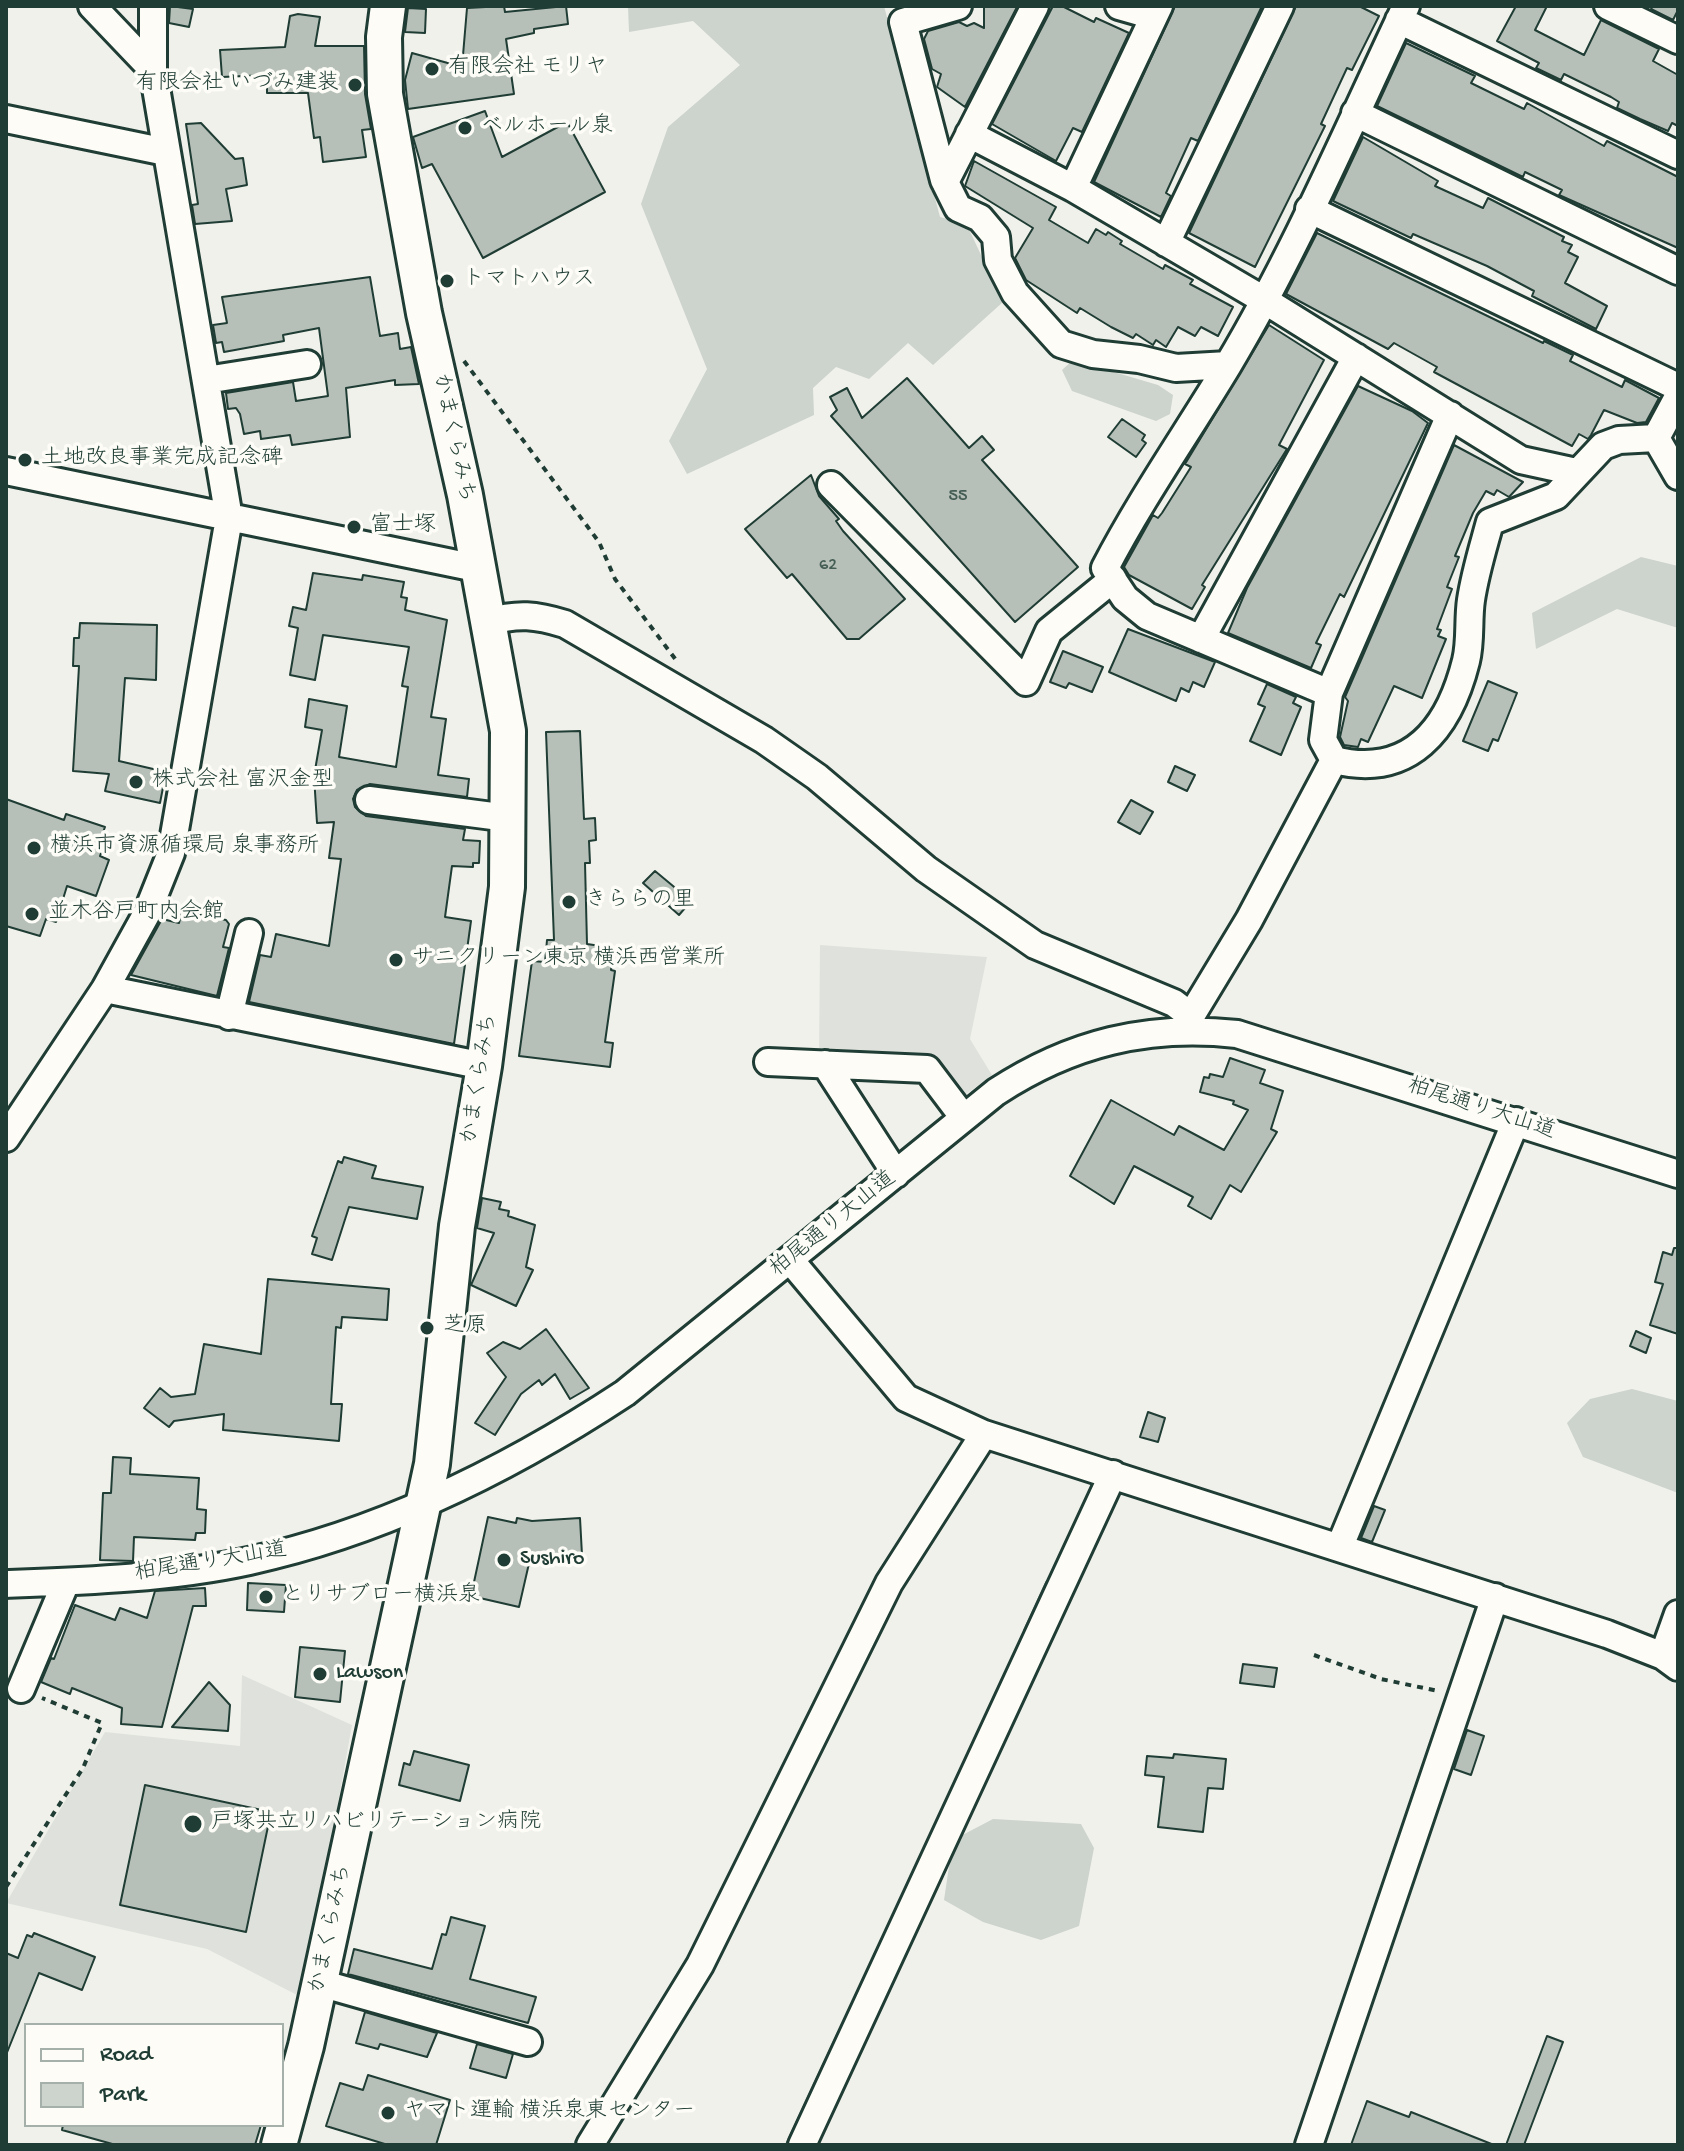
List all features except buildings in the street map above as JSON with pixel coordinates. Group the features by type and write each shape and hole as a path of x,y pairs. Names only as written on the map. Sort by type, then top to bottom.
{"main road":[{"name":"かまくらみち","path":"284,2125 320,1983 424,1503 446,1353 457,1226 484,1066 507,887 508,731 465,495 424,313 385,94 384,37 388,6"}],"street":[{"path":"92,6 153,70"},
{"path":"6,1138 105,989 147,913 171,853 229,518 153,70 153,6"},
{"path":"958,6 903,22 945,182 958,208 980,218 996,237 998,260 1015,293 1061,344 1093,354 1139,359 1176,368 1228,365"},
{"path":"945,182 1035,6"},
{"path":"1073,188 1156,11 1119,6"},
{"path":"1166,243 1280,6"},
{"path":"1608,6 1678,40"},
{"path":"1329,693 1147,616 1125,598 1105,568 1139,503 1228,365 1264,300 1402,13 1678,155"},
{"path":"1355,113 1678,271"},
{"path":"6,119 166,152"},
{"path":"969,134 1073,188 1264,300 1521,460 1576,472"},
{"path":"1309,209 1678,387"},
{"path":"1201,639 1356,357"},
{"path":"206,380 307,364"},
{"path":"1656,438 1678,397"},
{"path":"1450,415 1329,693 1323,740 1334,760 1356,765 1399,761 1440,726 1466,660 1470,603 1490,522 1556,496 1603,446 1619,440 1656,438"},
{"path":"1656,438 1678,476"},
{"path":"6,471 476,568"},
{"path":"831,485 1026,682 1049,631 1113,579"},
{"path":"488,622 516,614 539,616 565,624 764,740 817,777 926,869 1035,945 1174,1003 1192,1022 1334,760"},
{"path":"379,806 508,818"},
{"path":"229,1016 249,933"},
{"path":"105,989 484,1066"},
{"name":"柏尾通り大山道","path":"6,1584 66,1582 245,1562 333,1539 424,1503 572,1428 625,1393 964,1118 1034,1067 1091,1044 1130,1034 1192,1022 1290,1048 1678,1174"},
{"path":"768,1062 927,1069 964,1118"},
{"path":"825,1064 896,1174"},
{"path":"1340,1546 1516,1121"},
{"path":"791,1261 906,1398 984,1434 1495,1597 1670,1661 1678,1614"},
{"path":"590,2145 700,1965 889,1583 984,1434"},
{"path":"802,2145 1113,1474"},
{"path":"21,1689 66,1582"},
{"path":"1309,2145 1495,1597"},
{"path":"320,1983 528,2042"}],"path":[{"path":"461,357 599,542 615,579 682,668"},
{"path":"1314,1655 1381,1679 1462,1696"},
{"path":"6,1887 83,1768 102,1723 21,1689"}],"shaded area":[{"path":"820,945 987,957 970,1039 992,1075 961,1098 936,1061 819,1056"},
{"name":"戸塚共立リハビリテーション病院","path":"242,1675 352,1725 303,1998 207,1949 6,1903 105,1732 240,1746"}],"green space":[{"path":"628,6 884,6 940,217 967,225 1003,302 933,365 908,343 869,379 836,367 813,388 814,415 687,474 669,441 707,369 641,204 668,127 740,65 693,21 629,32"},
{"path":"1073,360 1158,385 1173,395 1170,414 1156,421 1072,391 1062,370"},
{"path":"1641,557 1678,566 1678,628 1617,609 1536,649 1532,613"},
{"path":"1632,1389 1678,1401 1678,1493 1583,1457 1567,1423 1590,1399"},
{"path":"993,1819 1081,1824 1094,1848 1079,1926 1041,1940 983,1922 944,1900 953,1840"}],"waterway":[{"path":"1026,1631 1048,1583"},
{"path":"788,2145 840,2033"}],"place":[{"name":"有限会社 モリヤ","path":"432,69"},
{"name":"有限会社 いづみ建装","path":"355,85"},
{"name":"ベルホール泉","path":"465,128"},
{"name":"トマトハウス","path":"447,281"},
{"name":"土地改良事業完成記念碑","path":"25,460"},
{"name":"富士塚","path":"354,527"},
{"name":"株式会社 富沢金型","path":"136,782"},
{"name":"横浜市資源循環局 泉事務所","path":"34,848"},
{"name":"きららの里","path":"569,902"},
{"name":"並木谷戸町内会館","path":"32,914"},
{"name":"サニクリーン東京 横浜西営業所","path":"396,960"},
{"name":"芝原","path":"427,1328"},
{"name":"Sushiro","path":"504,1560"},
{"name":"とりサブロー横浜泉","path":"266,1597"},
{"name":"Lawson","path":"320,1674"},
{"name":"戸塚共立リハビリテーション病院","path":"193,1824"},
{"name":"ヤマト運輸 横浜泉東センター","path":"388,2113"}]}
